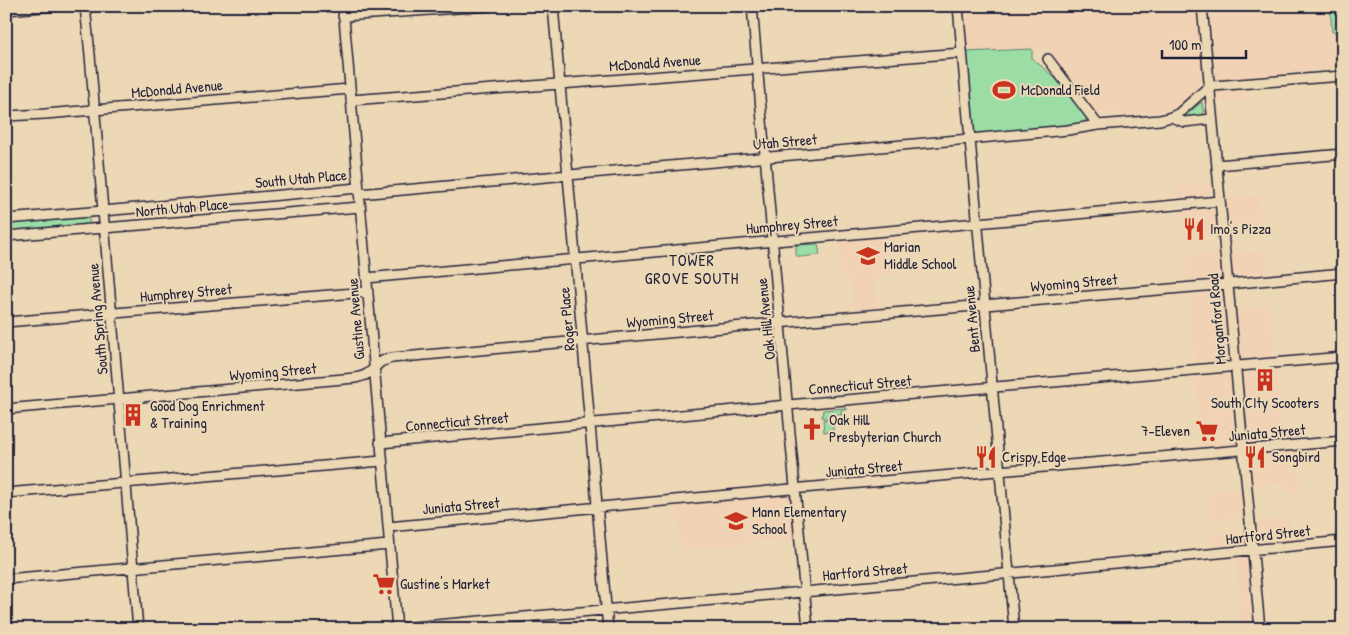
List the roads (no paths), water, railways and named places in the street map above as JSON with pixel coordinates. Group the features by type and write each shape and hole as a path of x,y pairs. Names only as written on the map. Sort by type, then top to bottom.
{"street":[{"path":"6,10 55,6"},
{"name":"South Spring Avenue","path":"85,6 138,629"},
{"name":"Gustine Avenue","path":"342,6 397,628"},
{"path":"343,16 488,6"},
{"name":"Roger Place","path":"553,6 608,629"},
{"name":"Oak Hill Avenue","path":"752,6 808,629"},
{"name":"Bent Avenue","path":"958,6 1014,629"},
{"name":"Morganford Road","path":"1202,6 1260,629"},
{"name":"McDonald Avenue","path":"351,100 962,53"},
{"path":"1048,59 1098,125"},
{"path":"1171,117 1178,114 1210,87 1343,76"},
{"name":"McDonald Avenue","path":"6,116 350,89"},
{"name":"Utah Street","path":"359,191 568,176 1068,130 1098,125 1160,120 1171,117 1184,122 1212,119"},
{"path":"1217,164 1343,154"},
{"name":"South Utah Place","path":"6,219 359,191"},
{"name":"Humphrey Street","path":"366,278 1220,201"},
{"name":"North Utah Place","path":"6,236 360,207"},
{"name":"Wyoming Street","path":"6,409 355,378 366,375 376,364 392,358 1343,273"},
{"name":"Humphrey Street","path":"6,322 367,292"},
{"name":"Connecticut Street","path":"380,443 1343,357"},
{"name":"Juniata Street","path":"388,527 1343,441"},
{"path":"6,493 382,462"},
{"name":"Hartford Street","path":"390,629 1343,541"},
{"path":"6,578 389,545"}],"place":[{"name":"McDonald Field","path":"1004,90"},
{"name":"Imo's Pizza","path":"1194,229"},
{"name":"Marian Middle School","path":"868,256"},
{"name":"South CIty Scooters","path":"1265,380"},
{"name":"Good Dog Enrichment & Training","path":"133,415"},
{"name":"Oak Hill Presbyterian Church","path":"812,429"},
{"name":"7-Eleven","path":"1207,431"},
{"name":"Crispy Edge","path":"986,457"},
{"name":"Songbird","path":"1255,457"},
{"name":"Mann Elementary School","path":"736,521"},
{"name":"Gustine's Market","path":"384,584"}],"district":[{"name":"TOWER GROVE SOUTH","path":"692,269"}]}
